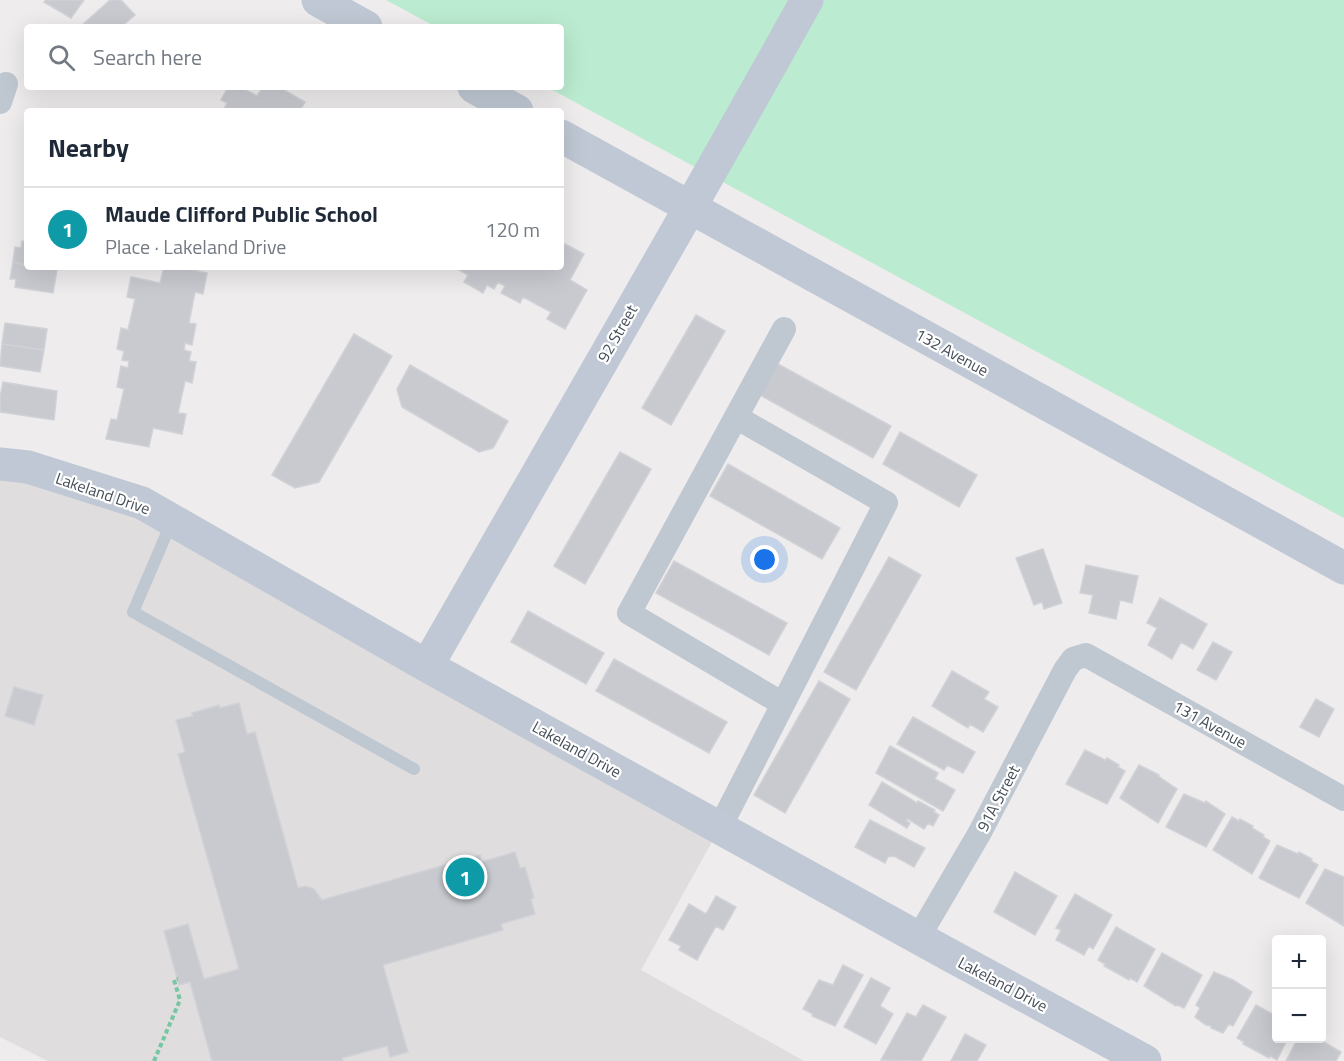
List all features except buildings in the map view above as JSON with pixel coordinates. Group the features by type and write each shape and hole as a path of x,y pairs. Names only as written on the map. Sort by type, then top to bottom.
{"street":[{"path":"318,0 361,24"},
{"name":"92 Street","path":"427,666 691,208 807,0"},
{"path":"479,90 512,108"},
{"name":"132 Avenue","path":"564,138 1344,568"},
{"path":"783,704 629,613 784,329"},
{"path":"719,828 886,503 736,417"},
{"name":"Lakeland Drive","path":"0,464 28,467 142,503 427,666 1145,1061"},
{"name":"131 Avenue","path":"1076,658 1086,655 1344,799"},
{"name":"91A Street","path":"918,938 979,834 1065,670 1076,658"}],"lane":[{"path":"172,520 133,612 414,769"}],"path":[{"path":"154,1061 180,1000 174,980 178,979"}],"shaded area":[{"path":"0,464 142,503 719,829 641,970 804,1061 48,1061 0,1037"}],"green space":[{"path":"386,0 1344,0 1344,518 553,90 564,90 564,24 430,24"}],"place":[{"name":"Maude Clifford Public School","path":"465,877"}]}
